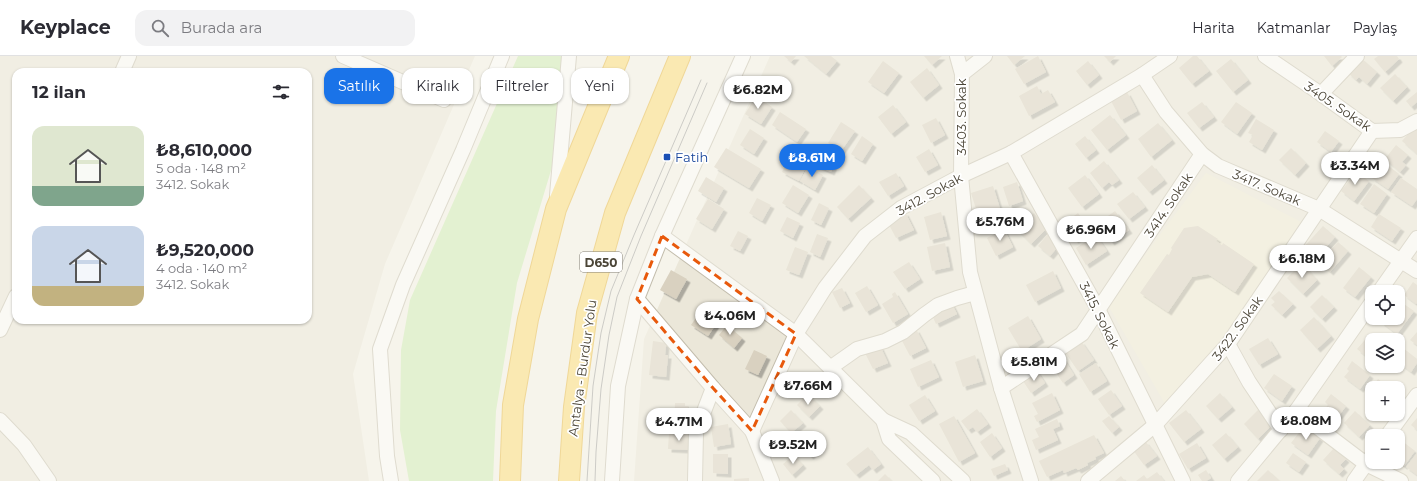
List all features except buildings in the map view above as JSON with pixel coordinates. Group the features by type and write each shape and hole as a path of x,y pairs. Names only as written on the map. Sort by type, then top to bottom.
{"highway":[{"path":"510,481 513,405 528,319 556,208 619,56"},
{"name":"Antalya - Burdur Yolu","path":"569,481 574,407 586,313 614,213 680,56"}],"street":[{"path":"124,68 129,56"},
{"path":"343,56 402,82"},
{"path":"391,481 387,456 380,349 403,285 457,164 502,56"},
{"path":"612,481 618,386 637,299 662,236 743,56"},
{"name":"3403. Sokak","path":"957,56 962,74 961,176 970,272 1000,388 1030,481"},
{"path":"962,74 985,56"},
{"name":"3412. Sokak","path":"752,431 796,334 825,288 865,236 901,208 961,176 1011,153 1142,75 1170,56"},
{"name":"3405. Sokak","path":"1265,56 1372,131 1400,130 1417,121"},
{"path":"1321,94 1357,56"},
{"path":"556,208 570,58"},
{"name":"3417. Sokak","path":"1142,75 1166,112 1202,154 1218,166 1319,209 1417,271"},
{"name":"3422. Sokak","path":"1088,481 1155,425 1228,344 1372,131"},
{"name":"3415. Sokak","path":"1011,153 1098,309 1183,481"},
{"name":"3414. Sokak","path":"1000,388 1082,334 1202,154"},
{"path":"662,236 796,334 883,420 911,433 963,481"},
{"path":"1384,285 1417,238"},
{"path":"830,368 857,349 885,341 902,332 938,305 975,293"},
{"path":"637,299 752,431 772,481"},
{"path":"0,330 12,304"},
{"path":"1238,481 1296,411 1365,312"},
{"path":"1228,344 1249,382 1281,430"},
{"path":"695,481 696,432 713,388"},
{"path":"1392,429 1417,395"},
{"path":"1296,411 1365,457"},
{"path":"0,420 24,445 49,481"},
{"path":"883,420 889,439 933,481"},
{"path":"1354,481 1365,466"},
{"path":"1383,469 1401,481"}],"highlighted area":[{"path":"662,236 796,334 752,431 713,388 637,299"}],"shaded area":[{"path":"0,56 475,56 470,68 402,68 402,104 454,104 385,264 353,374 369,481 0,481"},
{"path":"770,56 1417,56 1417,481 634,481 644,339"},
{"path":"1206,173 1303,223 1226,336 1167,407 1108,305"}],"green space":[{"path":"518,56 563,56 562,68 513,68"},
{"path":"497,104 561,104 559,144 517,283 496,411 493,481 409,481 400,430 401,350 410,300"}],"tram line":[{"path":"587,481 593,386 601,333 611,291 701,80"},
{"path":"595,481 601,389 609,335 617,297 641,236 707,83"}],"place":[{"name":"Fatih","path":"667,157"}]}
